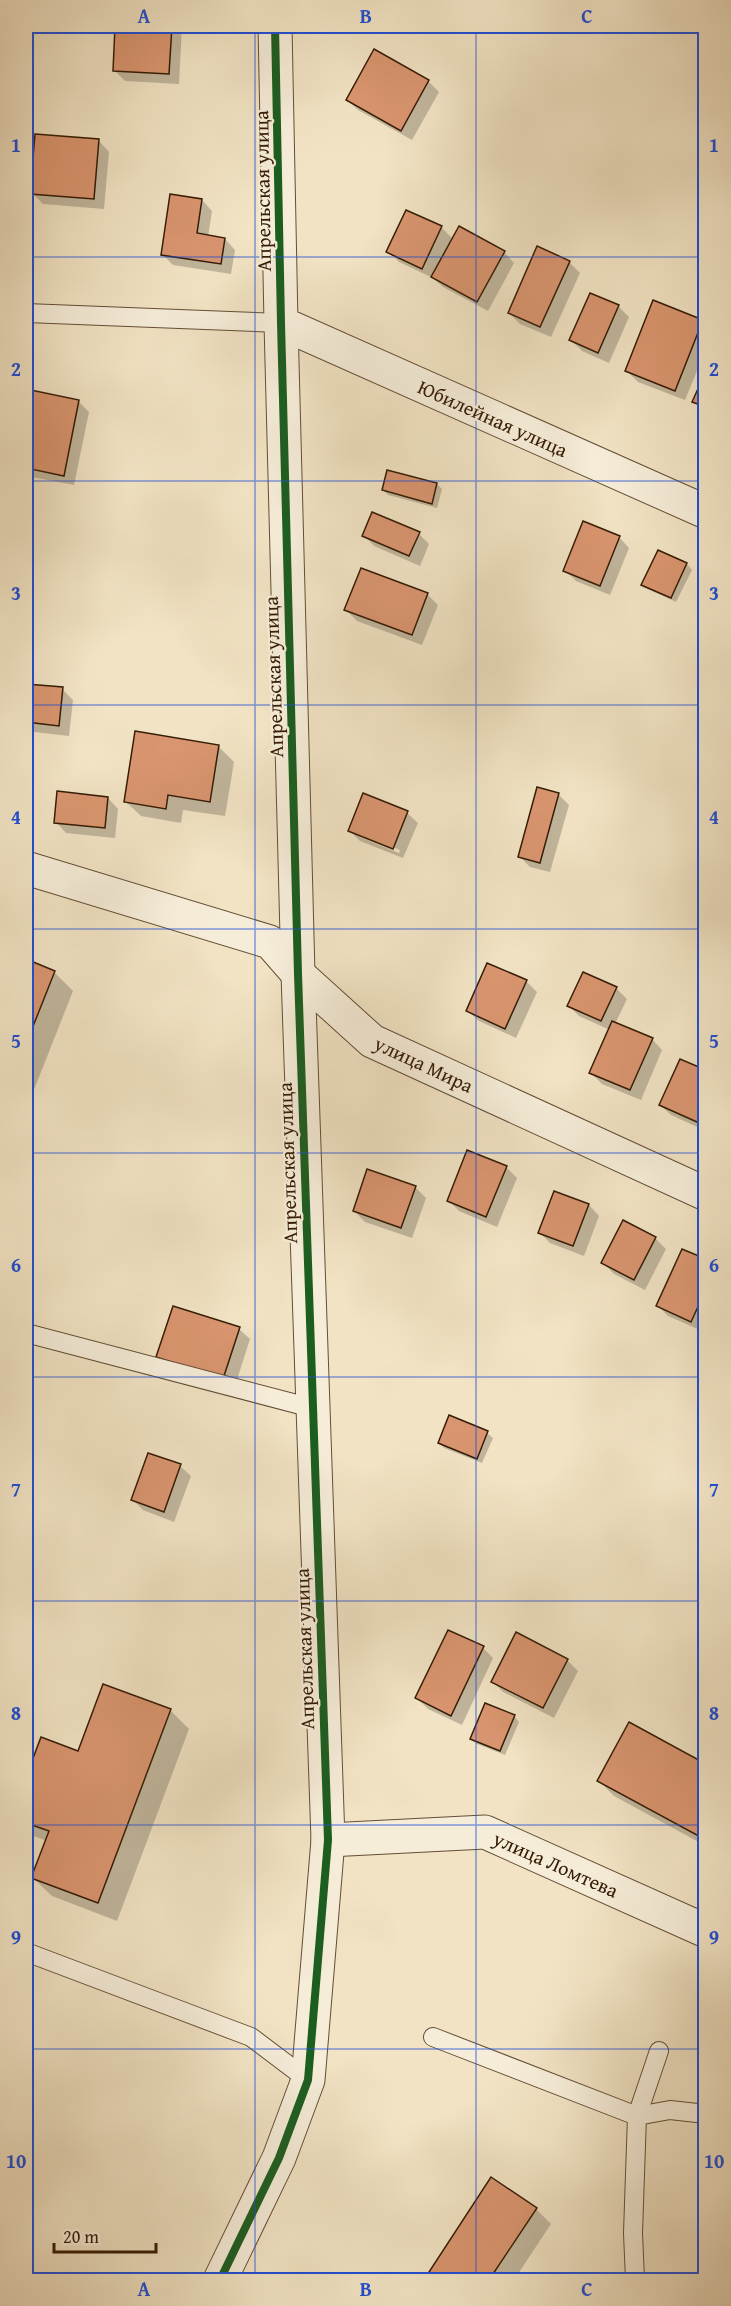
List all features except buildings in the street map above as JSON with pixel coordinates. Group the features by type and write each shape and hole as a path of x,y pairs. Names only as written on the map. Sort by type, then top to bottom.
{"street":[{"name":"Апрельская улица","path":"220,2280 279,2158 308,2079 328,1840 298,974 280,323 275,26"},
{"name":"Юбилейная улица","path":"280,323 705,512"},
{"name":"улица Мира","path":"26,868 270,942 298,974 372,1041 705,1194"},
{"name":"улица Ломтева","path":"328,1840 485,1832 705,1931"}],"lane":[{"path":"26,313 280,323"},
{"path":"26,1333 312,1408"},
{"path":"26,1953 251,2037 308,2079"},
{"path":"433,2037 637,2116 670,2110 705,2114"},
{"path":"635,2280 633,2233 637,2116 659,2051"}],"cycle path":[{"path":"220,2280 279,2158 308,2080 328,1840 298,974 275,26"}]}
